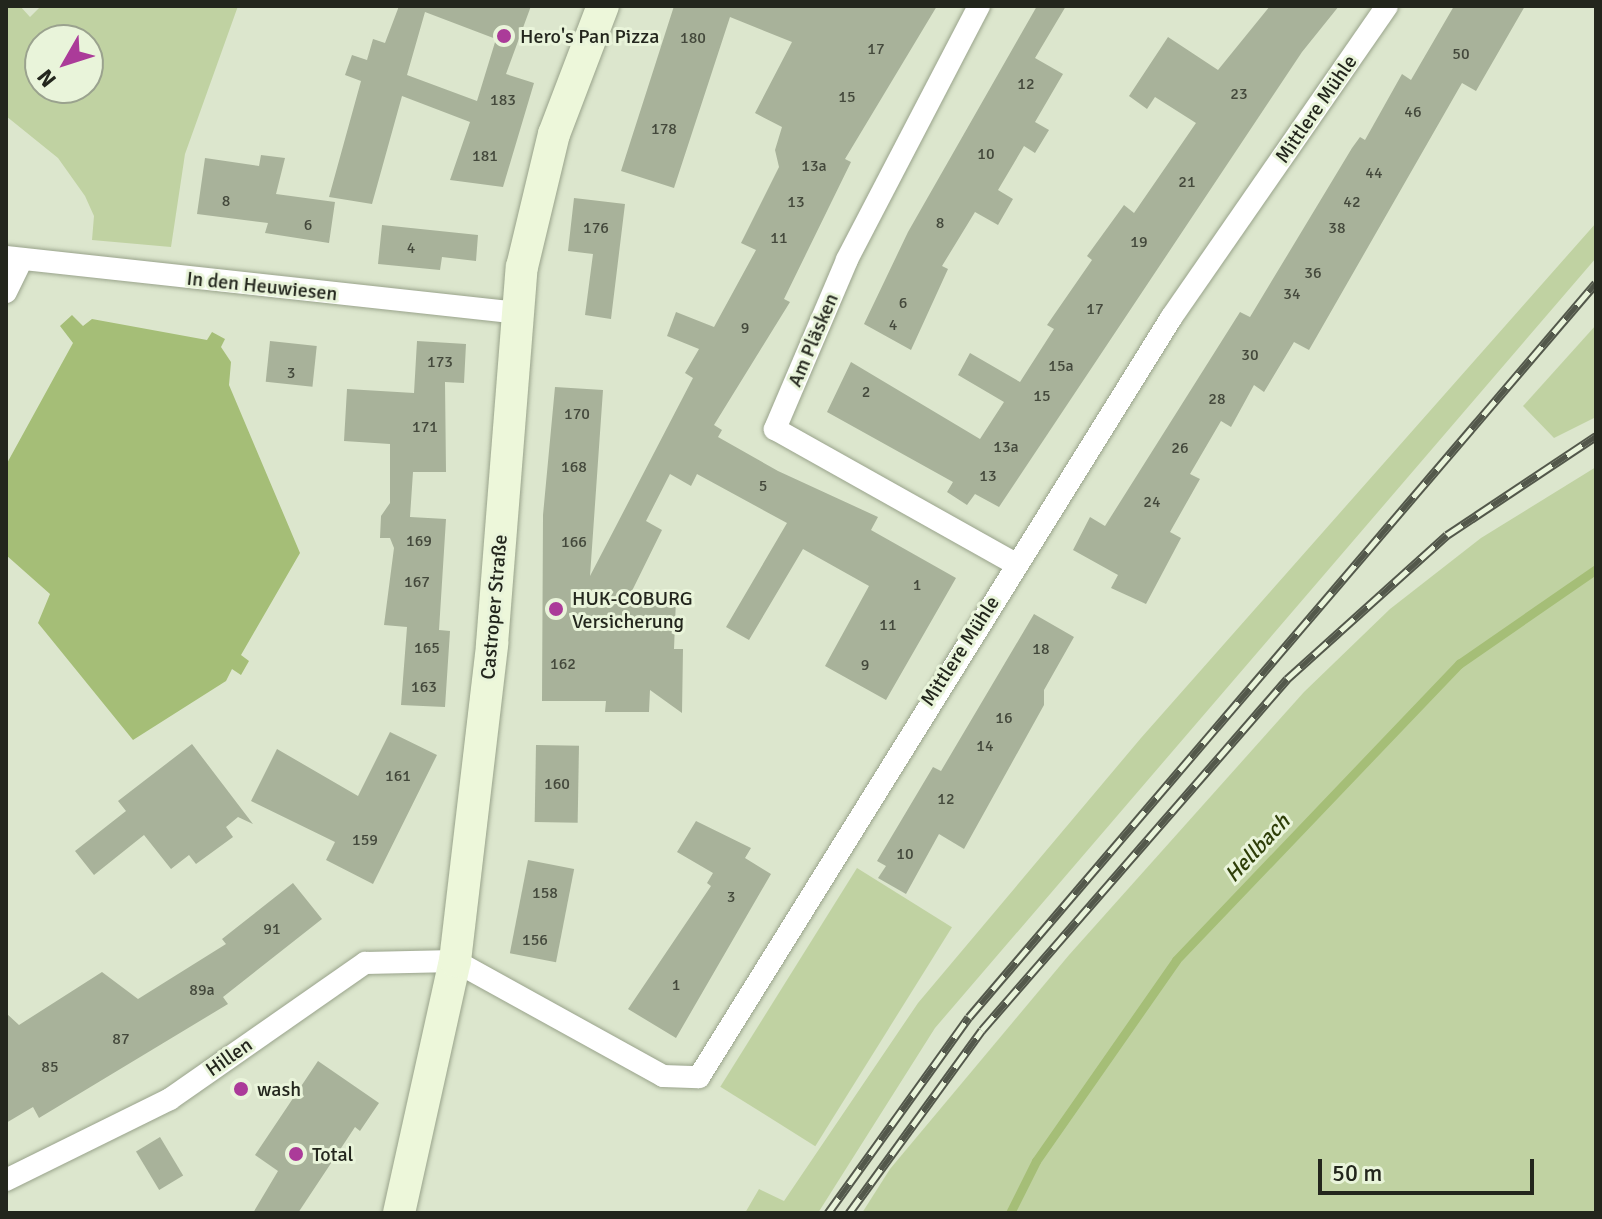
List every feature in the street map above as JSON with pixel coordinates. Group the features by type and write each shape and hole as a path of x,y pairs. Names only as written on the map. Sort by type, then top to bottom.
{"main road":[{"name":"Castroper Straße","path":"399,1213 430,1094 455,961 492,644 522,267 554,134 603,6"}],"street":[{"name":"Am Pläsken","path":"979,6 847,260 775,429 1016,564"},
{"name":"Mittlere Mühle","path":"455,961 663,1076 699,1077 1171,318 1387,6"},
{"name":"In den Heuwiesen","path":"13,259 519,313"},
{"path":"6,292 13,259"},
{"name":"Hillen","path":"6,1180 170,1099 365,963 455,961"}],"shaded area":[{"path":"6,6 20,6 30,17 41,6 238,6 185,154 171,247 92,240 94,216 85,196 58,158 6,116"},
{"path":"1596,223 1596,258 935,1028 818,1213 745,1213 759,1189 784,1201 918,1003 1141,738"},
{"path":"72,315 83,326 92,319 207,340 212,332 225,339 221,347 231,362 229,385 300,553 241,655 249,661 241,675 232,669 226,681 133,740 38,623 50,594 6,555 6,465 73,343 60,326"},
{"path":"1596,325 1596,417 1554,438 1523,406"},
{"path":"1596,467 1596,1213 862,1213 890,1169 1069,955 1304,692 1390,609 1481,538"},
{"path":"857,868 952,927 815,1146 720,1087"}],"building":[{"path":"399,6 531,6 506,74 534,83 503,187 450,180 470,122 402,96 372,204 329,197 361,81 345,75 352,55 367,60 373,39 385,43","holes":["425,12 496,39 477,101 407,75"]},
{"path":"674,6 937,6 845,159 851,162 784,299 790,302 714,425 722,430 718,437 778,471 878,517 871,530 956,578 886,700 825,666 869,586 803,549 749,640 726,627 787,523 697,474 691,486 670,474 646,521 662,530 629,597 676,599 674,649 683,649 682,713 650,690 649,712 605,712 606,701 542,701 543,515 555,387 603,390 590,576 693,378 685,373 699,349 667,336 676,312 714,327 756,250 741,243 779,167 775,150 782,127 755,113 792,42 730,17 674,188 621,171"},
{"path":"1037,6 1066,6 1035,58 1063,74 1035,122 1049,130 1035,153 1024,146 998,190 1013,199 998,225 975,212 942,266 948,269 911,350 864,324 908,232"},
{"path":"1270,6 1339,6 1302,52 999,507 975,494 967,505 947,492 953,482 827,412 851,362 980,439 1004,402 958,375 970,353 1020,382 1054,329 1047,325 1092,260 1087,256 1124,205 1134,213 1196,123 1155,97 1147,109 1129,96 1168,37 1218,70"},
{"path":"1454,6 1525,6 1476,91 1462,83 1309,350 1294,342 1264,392 1254,385 1231,427 1221,421 1190,474 1200,479 1170,532 1181,538 1146,604 1111,588 1118,575 1073,550 1090,517 1105,526 1240,312 1250,317 1352,148 1360,137 1365,140 1402,74 1411,80"},
{"path":"261,155 285,158 276,194 335,202 329,243 265,233 268,223 197,214 205,158 259,166"},
{"path":"574,198 625,204 611,319 585,315 593,254 568,251"},
{"path":"382,225 478,235 476,261 442,257 440,270 378,264"},
{"path":"270,341 317,346 312,387 266,382"},
{"path":"417,341 466,344 464,383 445,382 446,472 413,472 410,517 446,519 439,630 450,631 445,707 401,705 407,627 384,625 394,548 390,538 380,538 381,516 390,503 390,444 344,441 347,389 414,393"},
{"path":"1034,614 1074,637 1044,690 1044,705 964,849 939,834 906,894 878,878 886,866 877,861 933,767 941,771"},
{"path":"390,732 437,755 373,884 326,860 335,842 251,801 277,749 358,796"},
{"path":"192,744 253,824 238,817 226,827 233,837 196,864 189,855 171,869 144,835 94,875 75,851 126,811 118,801"},
{"path":"536,745 579,746 578,823 535,822"},
{"path":"696,821 751,848 745,858 771,874 676,1038 628,1009 711,886 707,883 713,873 677,852"},
{"path":"528,860 574,869 556,962 510,953"},
{"path":"293,883 322,919 223,997 228,1004 39,1118 33,1107 6,1123 6,1013 19,1025 102,972 138,999 226,944 222,939"},
{"path":"318,1061 379,1103 360,1131 355,1127 298,1213 253,1213 278,1171 255,1155"},
{"path":"160,1137 183,1176 159,1190 136,1151"}],"waterway":[{"name":"Hellbach","path":"1010,1213 1036,1161 1176,960 1459,664 1596,569"}],"railway":[{"path":"828,1213 969,1017 1596,283"},
{"path":"849,1213 982,1030 1287,679 1447,535 1596,436"}],"place":[{"name":"Hero's Pan Pizza","path":"504,36"},
{"name":"HUK-COBURG Versicherung","path":"556,609"},
{"name":"wash","path":"241,1089"},
{"name":"Total","path":"296,1154"}]}
